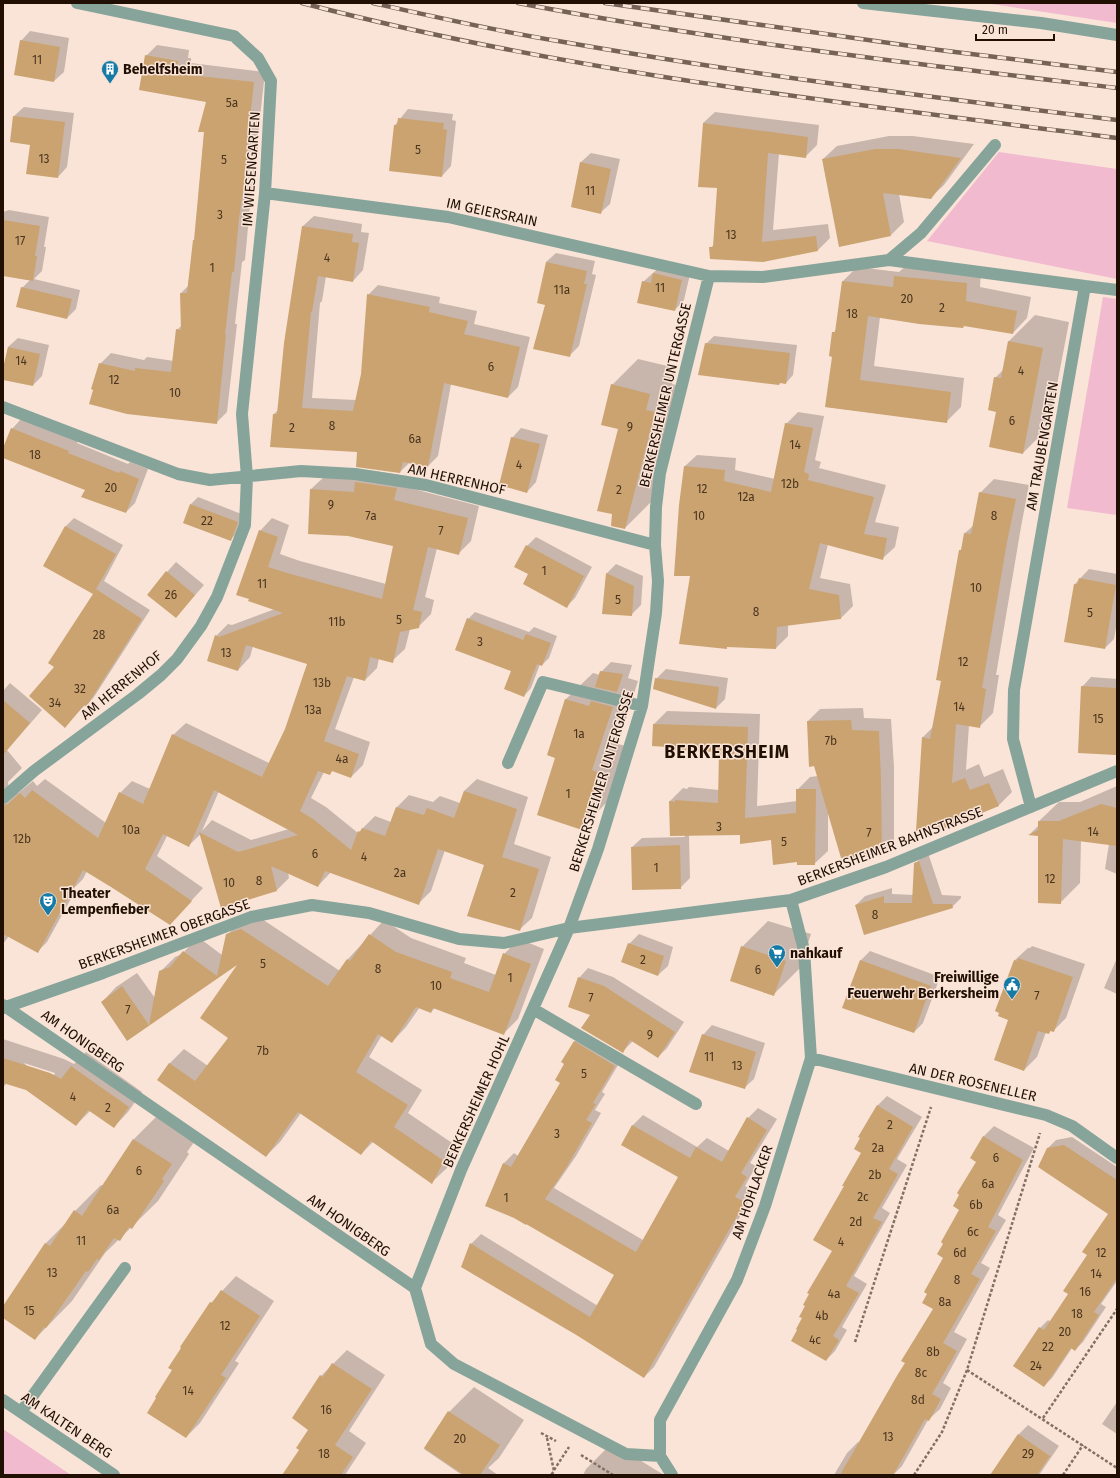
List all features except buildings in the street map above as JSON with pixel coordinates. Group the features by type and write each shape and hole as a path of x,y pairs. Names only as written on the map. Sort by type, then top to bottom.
{"street":[{"name":"IM WIESENGARTEN","path":"77,3 234,36 258,58 271,81 266,193 242,414 248,477"},
{"path":"863,3 1041,23 1117,35"},
{"path":"889,260 922,234 995,145"},
{"name":"IM GEIERSRAIN","path":"266,193 448,217 709,276"},
{"path":"709,276 763,277 889,260 1117,290"},
{"name":"BERKERSHEIMER UNTERGASSE","path":"569,928 598,849 642,706 656,613 658,581 655,545 656,506 660,473 709,276"},
{"name":"AM TRAUBENGARTEN","path":"1031,807 1012,739 1014,690 1085,286"},
{"name":"AM HERRENHOF","path":"3,407 178,474 210,480 301,471 355,474 426,486 655,545"},
{"name":"AM HERRENHOF","path":"3,798 34,771 138,694 177,659 201,626 217,597 240,540 245,526 248,477"},
{"path":"508,763 543,682 642,706"},
{"name":"BERKERSHEIMER BAHNSTRASSE","path":"569,928 791,900 886,867 1117,771"},
{"name":"AM HOHLACKER","path":"660,1456 660,1420 737,1280 765,1206 811,1058 804,950 791,900"},
{"name":"BERKERSHEIMER OBERGASSE","path":"4,1006 103,973 251,917 312,905 369,913 458,939 504,943 569,928"},
{"name":"BERKERSHEIMER HOHL","path":"415,1288 462,1170 569,928"},
{"name":"AM HONIGBERG","path":"4,1006 415,1288"},
{"path":"533,1009 696,1104"},
{"name":"AN DER ROSENELLER","path":"811,1058 1046,1115 1072,1126 1117,1158"},
{"path":"21,1412 125,1268"},
{"path":"415,1288 431,1344 454,1364 626,1454 660,1456 672,1475"},
{"name":"AM KALTEN BERG","path":"3,1400 114,1475"}],"path":[{"path":"855,1342 937,1089"},
{"path":"914,1475 942,1432 967,1370 1046,1115"},
{"path":"1043,1418 1117,1309"},
{"path":"967,1370 1043,1418 1117,1468"},
{"path":"547,1438 554,1471"},
{"path":"1063,1475 1083,1445"},
{"path":"551,1475 569,1446"}],"shaded area":[{"path":"985,3 1117,3 1117,23"},
{"path":"999,152 1117,169 1117,279 927,241"},
{"path":"1103,297 1117,299 1117,515 1067,508"},
{"path":"3,1429 71,1475 3,1475"}],"railway":[{"path":"302,3 504,49 707,84 1117,138"},
{"path":"373,3 466,24 628,53 907,94 1117,120"},
{"path":"518,3 592,17 817,51 1117,88"},
{"path":"605,3 939,50 1117,72"}],"place":[{"name":"Behelfsheim","path":"110,84"},
{"name":"Theater Lempenfieber","path":"48,916"},
{"name":"nahkauf","path":"777,968"},
{"name":"Freiwillige Feuerwehr Berkersheim","path":"1012,1000"}],"district":[{"name":"BERKERSHEIM","path":"727,752"}]}
